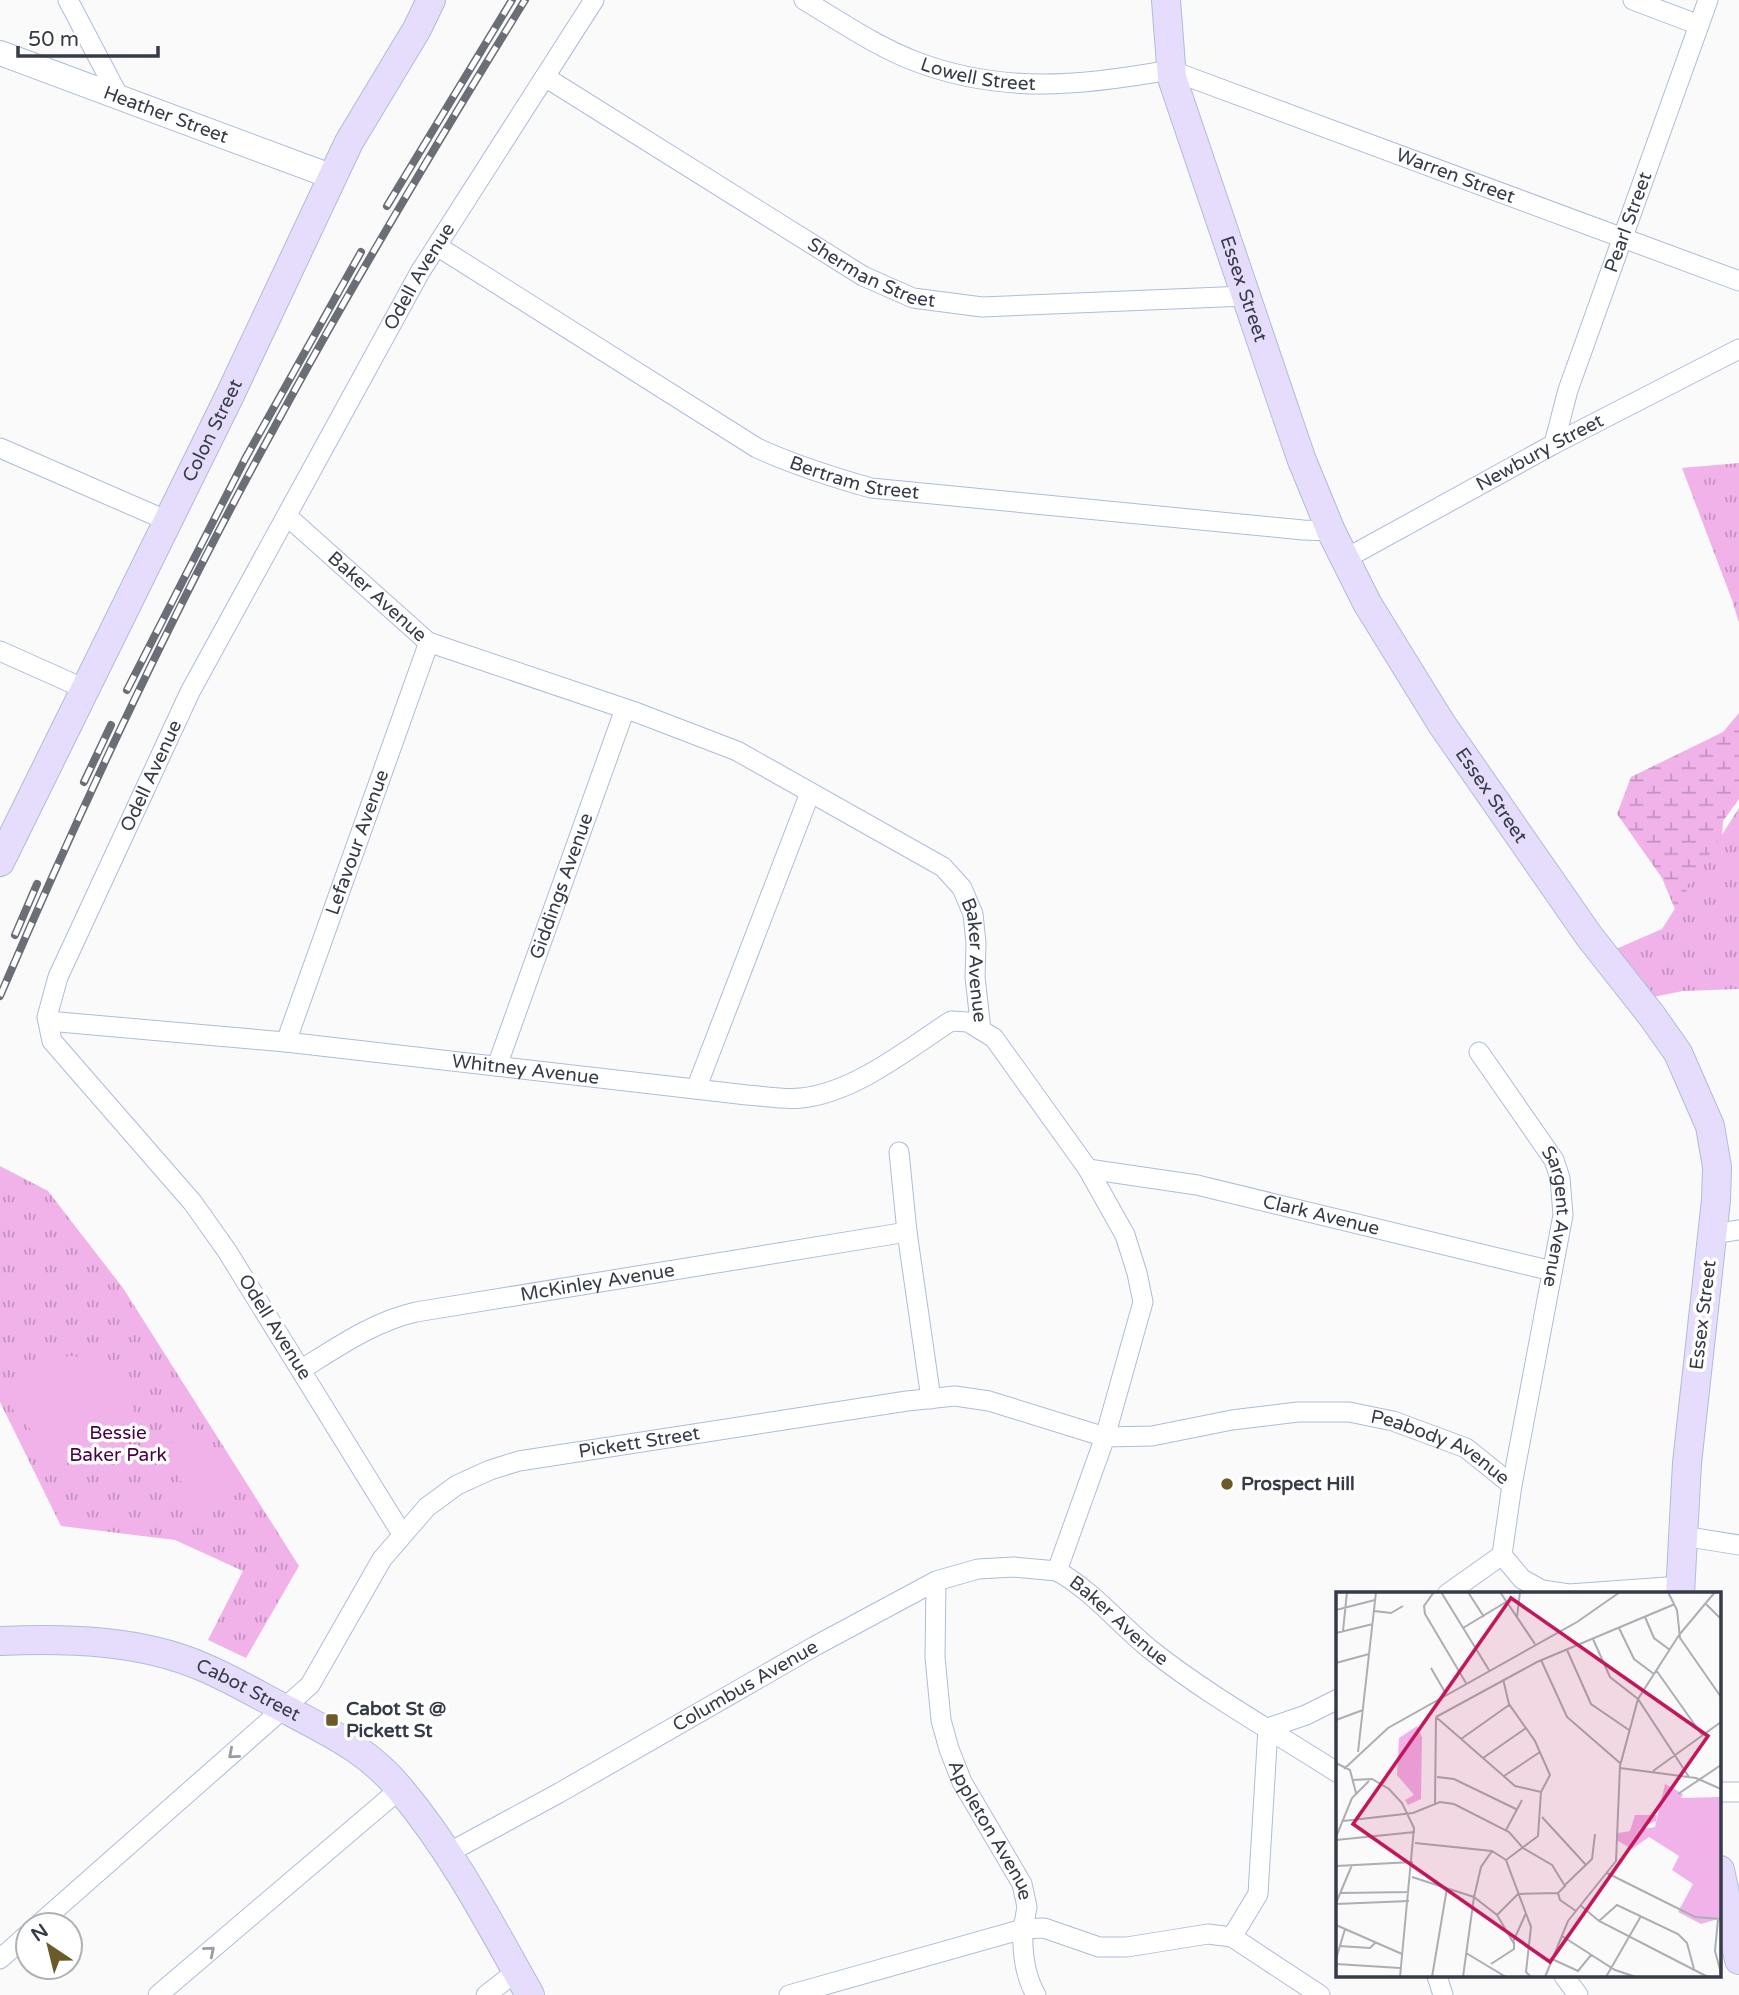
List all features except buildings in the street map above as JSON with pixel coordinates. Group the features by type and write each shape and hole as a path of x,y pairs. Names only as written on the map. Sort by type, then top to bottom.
{"main road":[{"name":"Colon Street","path":"0,863 6,834 85,690 349,142 417,29 431,0"},
{"name":"Essex Street","path":"1166,0 1170,70 1301,458 1331,531 1367,603 1441,723 1589,936 1678,1053 1710,1126 1726,1232 1698,1346 1681,1590"},
{"name":"Cabot Street","path":"0,1641 73,1640 141,1648 202,1666 357,1748 400,1789 448,1853 523,1983"},
{"path":"1722,1879 1739,1960"}],"street":[{"path":"68,0 119,97"},
{"name":"Odell Avenue","path":"402,1534 227,1251 193,1203 52,1041 47,1017 58,977 190,692 437,246 594,0"},
{"name":"Lowell Street","path":"804,0 875,42 916,62 1000,83 1107,82 1170,70"},
{"path":"1633,0 1699,25"},
{"name":"Pearl Street","path":"1554,444 1568,390 1708,0"},
{"name":"Heather Street","path":"0,53 333,177"},
{"name":"Warren Street","path":"1170,70 1739,281"},
{"name":"Sherman Street","path":"545,77 863,276 913,298 982,307 1245,296"},
{"name":"Bertram Street","path":"437,246 757,448 787,462 826,475 871,488 1331,531"},
{"name":"Newbury Street","path":"1345,559 1554,444 1739,349"},
{"path":"0,448 168,522"},
{"name":"Baker Avenue","path":"286,516 429,642 625,709 737,751 943,867 962,888 973,914 975,977 981,1030 995,1038 1088,1168 1125,1235 1138,1273 1143,1302 1105,1437 1057,1571 1076,1581 1150,1649 1195,1682 1336,1772"},
{"name":"Lefavour Avenue","path":"286,1042 429,642"},
{"path":"0,651 85,690"},
{"name":"Giddings Avenue","path":"497,1066 625,709"},
{"path":"696,1089 810,793"},
{"name":"Whitney Avenue","path":"48,1021 286,1042 696,1089 800,1098 827,1093 867,1075 951,1021 968,1022 981,1030"},
{"name":"Sargent Avenue","path":"1479,1052 1554,1160 1560,1178 1563,1215 1512,1485"},
{"path":"899,1152 906,1232 931,1399"},
{"name":"Clark Avenue","path":"1088,1168 1196,1185 1552,1272"},
{"name":"McKinley Avenue","path":"302,1369 373,1326 416,1312 906,1232"},
{"name":"Pickett Street","path":"54,1911 310,1685 382,1559 402,1534 427,1507 457,1485 490,1470 519,1461 955,1396 989,1401 1105,1437"},
{"name":"Peabody Avenue","path":"1105,1437 1152,1436 1231,1420 1298,1412 1349,1412 1393,1421 1466,1448 1512,1485 1502,1555"},
{"path":"1683,1536 1739,1545"},
{"path":"1450,1592 1502,1555 1522,1579 1542,1590 1556,1592"},
{"name":"Columbus Avenue","path":"448,1853 559,1793 815,1646 936,1581 978,1569 1014,1567 1057,1571"},
{"name":"Appleton Avenue","path":"936,1581 935,1657 941,1720 962,1782 1022,1884 1027,1907 1023,1930 1044,1928 1099,1947 1126,1947 1208,1934 1232,1937"},
{"path":"1625,1592 1681,1590"},
{"path":"1320,1995 1232,1937 1258,1894 1268,1728 1306,1715 1336,1700"},
{"path":"158,1995 400,1789"},
{"path":"789,1995 826,1990 1023,1930 1022,1949 1031,1986 1036,1995"},
{"path":"0,1959 14,1946"},
{"path":"1438,1978 1443,1995"},
{"path":"1565,1978 1578,1995"},
{"path":"486,1995 523,1983"}],"green space":[{"path":"1739,463 1739,623 1682,468"},
{"path":"1739,713 1739,799 1723,821 1721,849 1677,914 1662,878 1617,814 1631,777 1723,732"},
{"path":"1739,808 1739,989 1683,991 1638,1000 1609,952 1662,929"},
{"name":"Bessie Baker Park","path":"0,1166 48,1191 123,1288 299,1566 246,1658 208,1640 243,1571 175,1540 61,1526 0,1402"},
{"path":"72,1356 95,1362 113,1374 127,1391 135,1413 76,1464 58,1461 6,1401 17,1382 32,1368 50,1360"},
{"path":"195,1428 236,1495 202,1516 161,1449"}],"railway":[{"path":"387,206 512,0"},
{"path":"0,996 63,852 199,568 303,375 525,0"},
{"path":"127,690 245,459 361,252"},
{"path":"84,782 111,725"},
{"path":"15,935 37,884"}],"place":[{"name":"Prospect Hill","path":"1227,1484"},
{"name":"Cabot St @ Pickett St","path":"332,1720"}]}
